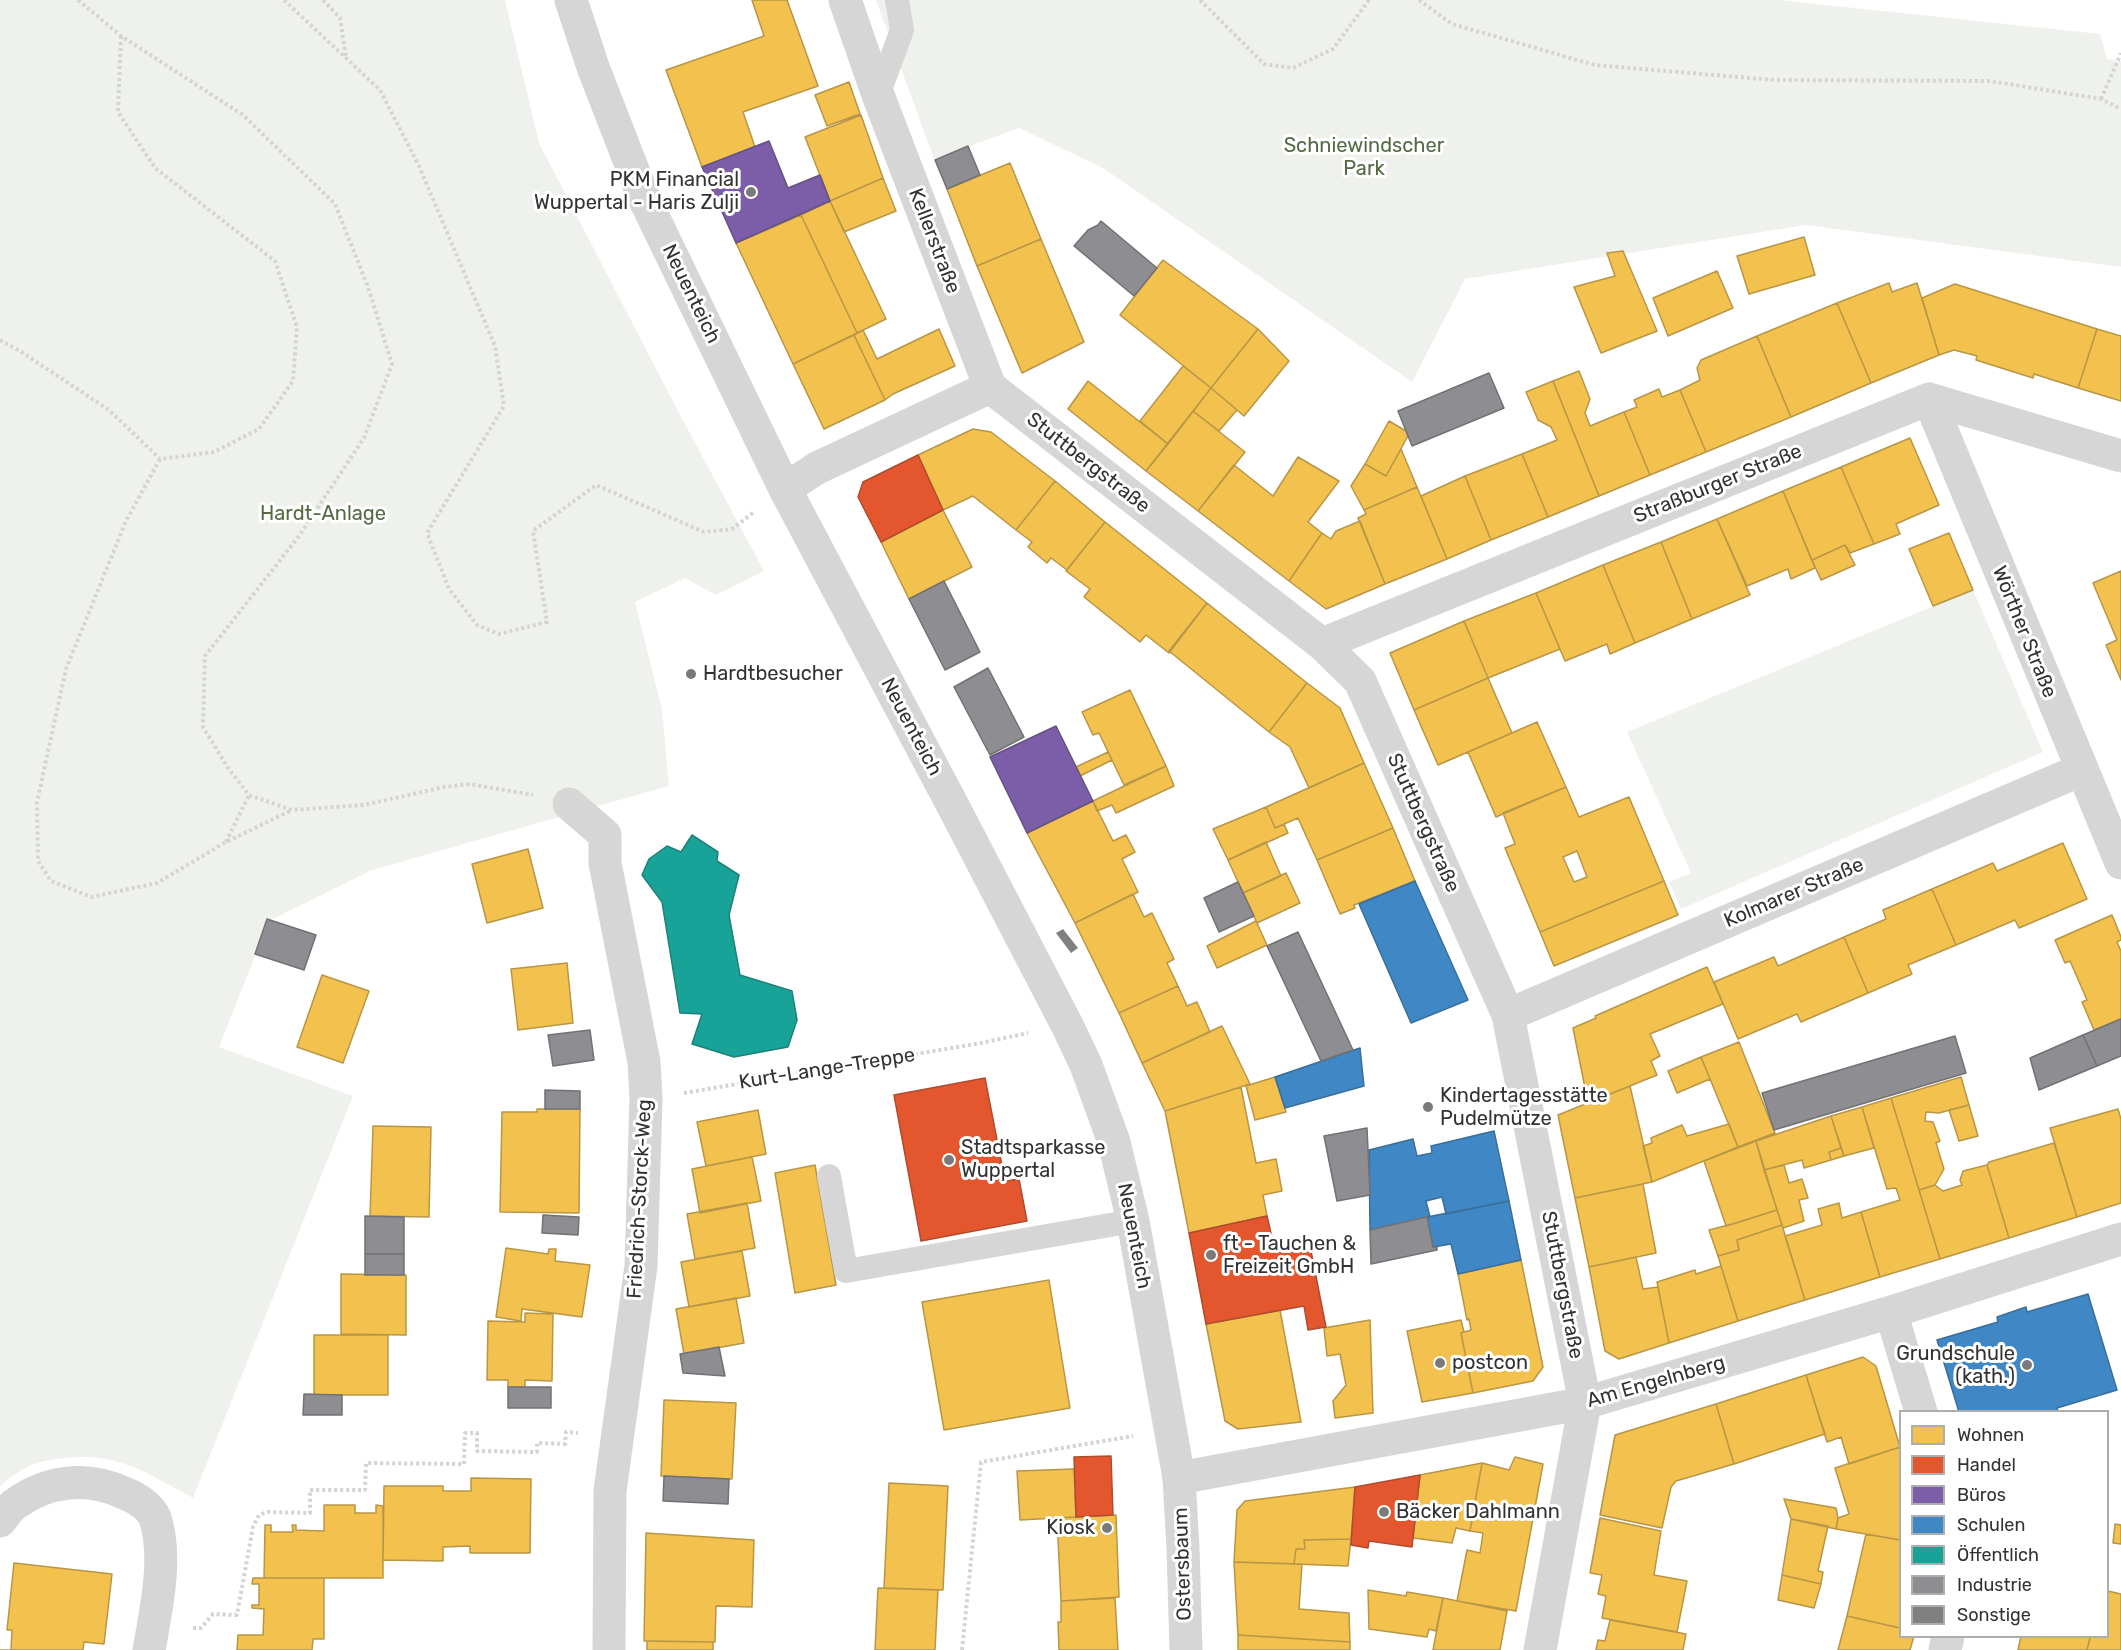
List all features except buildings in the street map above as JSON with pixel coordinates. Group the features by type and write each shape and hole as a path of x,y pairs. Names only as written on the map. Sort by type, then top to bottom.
{"street":[{"name":"Neuenteich","path":"570,0 593,67 643,196 785,489 1086,1065 1114,1142 1132,1221 1179,1478"},
{"name":"Kellerstraße","path":"845,0 878,95 990,387"},
{"path":"785,489 817,468 990,387"},
{"name":"Stuttbergstraße","path":"990,387 1322,644 1360,681 1508,1016 1585,1404 1540,1650"},
{"path":"1929,399 2121,456"},
{"name":"Straßburger Straße","path":"1322,644 1929,399"},
{"name":"Wörther Straße","path":"1929,399 2121,863"},
{"name":"Kolmarer Straße","path":"1508,1016 2081,770"},
{"name":"Friedrich-Storck-Weg","path":"569,804 605,835 605,863 644,1062 646,1098 640,1266 610,1491 609,1650"},
{"name":"Am Engelnberg","path":"1179,1478 1585,1404 1891,1312 2121,1239"},
{"path":"1891,1312 1920,1410"},
{"name":"Ostersbaum","path":"1179,1478 1186,1650"},
{"path":"0,1521 14,1504 44,1489 71,1482 106,1485 137,1498 154,1516 162,1556 151,1638"}],"lane":[{"path":"878,95 902,30 897,0"},
{"path":"829,1176 846,1271 1132,1221"}],"path":[{"path":"78,0 121,36 243,115 335,204 368,286 392,364 364,438 298,536 205,656 202,727 228,768 249,795 292,810"},
{"path":"284,0 380,90 419,166 495,346 504,405 428,533 449,589 477,625 499,634 547,622 534,531 596,485 704,532 732,529 785,489"},
{"path":"323,0 340,18 346,59"},
{"path":"1200,0 1264,64 1293,68 1333,49 1369,0"},
{"path":"1419,0 1452,24 1595,66 1775,80 1990,81 2101,99 2121,110"},
{"path":"121,36 118,112 155,168 275,261 297,327 293,381 259,429 214,452 160,459"},
{"path":"2101,99 2121,53"},
{"path":"0,340 109,410 160,459"},
{"path":"160,459 126,521 66,669 37,802 38,861 51,881 91,897 157,883 226,842 292,810 364,805 444,787 470,784 508,789"},
{"path":"226,842 249,795"},
{"name":"Kurt-Lange-Treppe","path":"674,1094 981,1043"},
{"path":"962,1650 981,1462 1170,1430"},
{"path":"151,1638 201,1629 213,1614 237,1615 253,1527 259,1515 268,1512 310,1513 310,1490 365,1490 366,1463 464,1464 465,1433 477,1433 477,1451 537,1452 537,1443 565,1444 566,1432 617,1437"}],"green space":[{"name":"Hardt-Anlage","path":"0,0 505,0 539,143 764,571 716,595 685,578 635,602 662,709 669,786 372,870 269,921 219,1047 353,1096 193,1498 129,1465 96,1458 78,1457 35,1463 0,1486"},
{"name":"Schniewindscher Park","path":"876,0 1779,0 2100,34 2107,59 2121,61 2121,267 1806,225 1465,279 1412,382 1103,168 1019,128 934,159"},
{"path":"1973,590 2043,752 1681,909 1669,882 1691,873 1627,732"}],"place":[{"name":"PKM Financial Wuppertal - Haris Zulji","path":"751,192"},
{"name":"Hardtbesucher","path":"691,674"},
{"name":"Kindertagesstätte Pudelmütze","path":"1428,1107"},
{"name":"Stadtsparkasse Wuppertal","path":"949,1160"},
{"name":"ft - Tauchen & Freizeit GmbH","path":"1211,1255"},
{"name":"postcon","path":"1440,1363"},
{"name":"Grundschule (kath.)","path":"2027,1365"},
{"name":"Bäcker Dahlmann","path":"1384,1512"},
{"name":"Kiosk","path":"1107,1528"}]}
